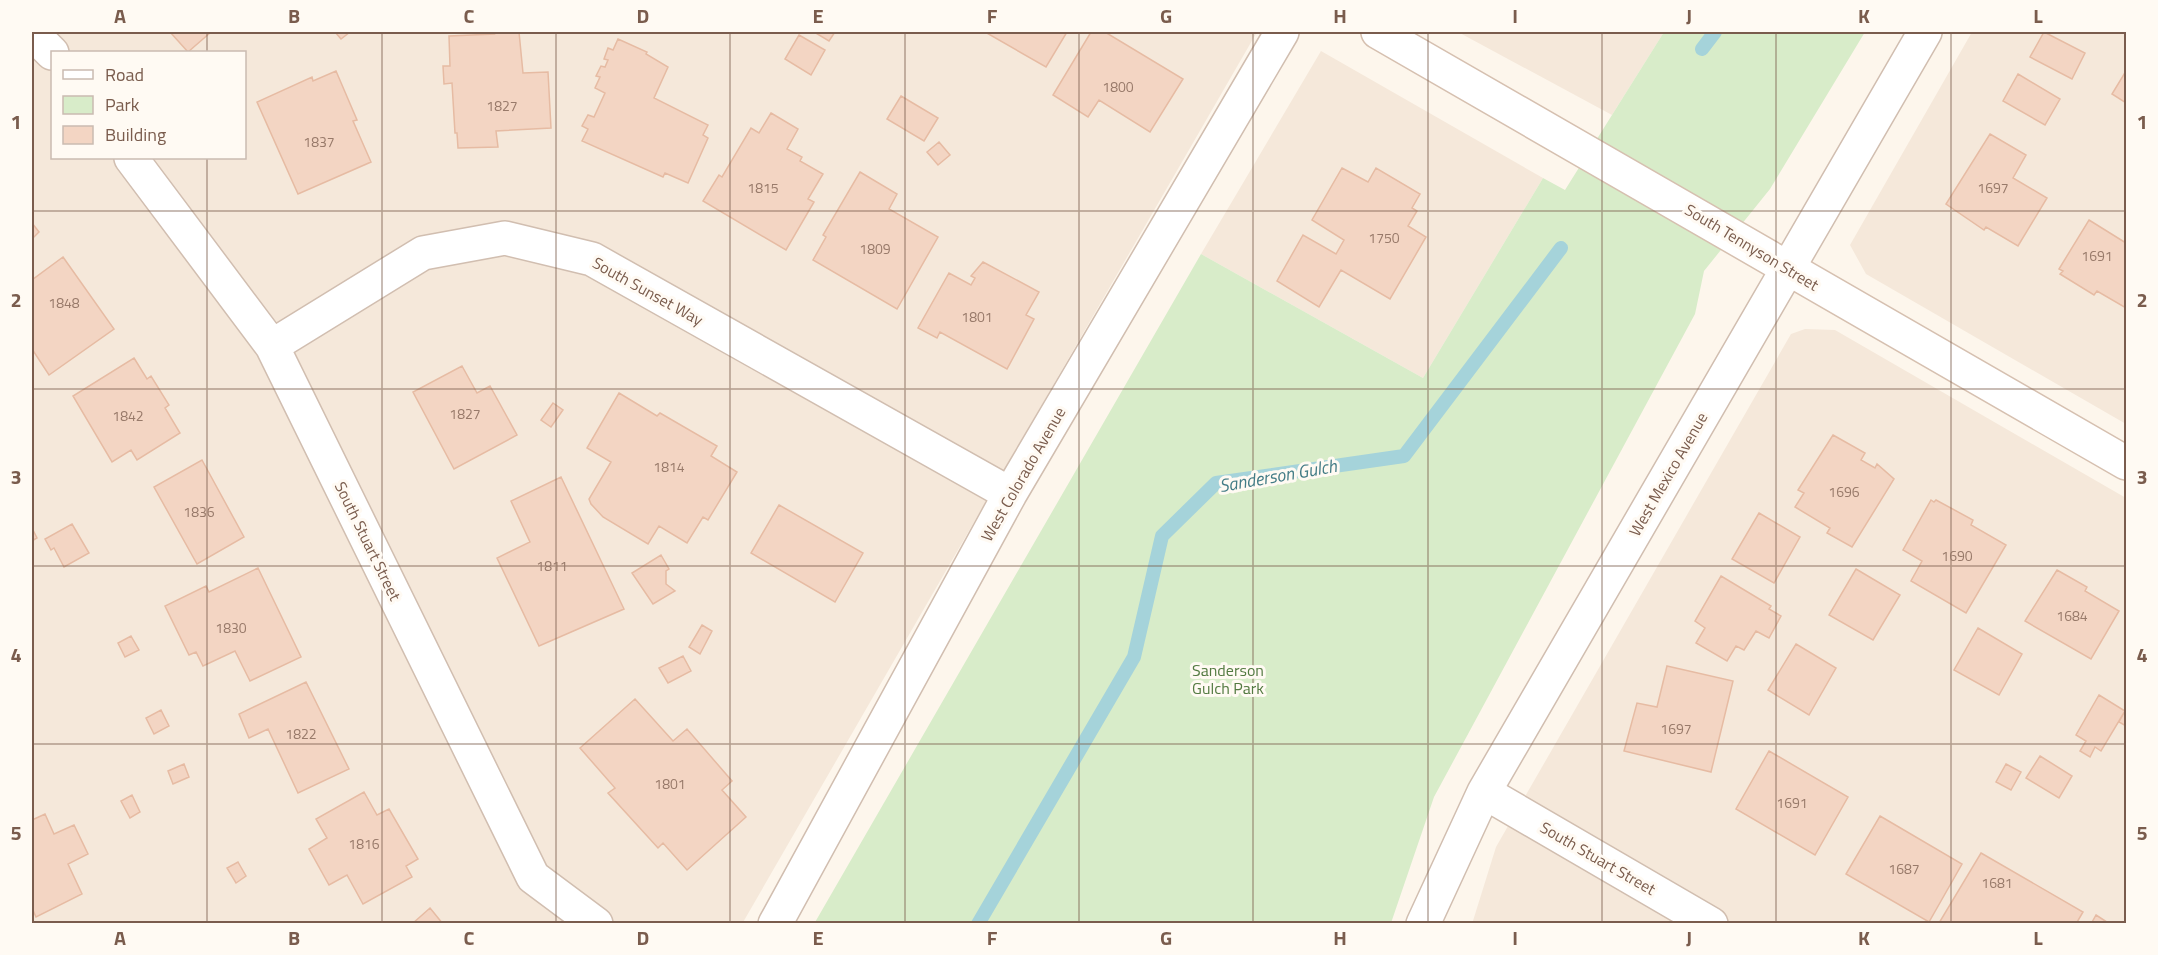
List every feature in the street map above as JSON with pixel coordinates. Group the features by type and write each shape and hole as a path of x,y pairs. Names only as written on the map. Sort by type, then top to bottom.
{"street":[{"name":"West Colorado Avenue","path":"775,924 1010,494 1282,32"},
{"name":"South Tennyson Street","path":"1378,32 2127,463"},
{"name":"West Mexico Avenue","path":"1423,924 1484,792 1786,268 1926,32"},
{"path":"32,33 51,51"},
{"name":"South Stuart Street","path":"132,159 272,346 533,877 596,924"},
{"name":"South Sunset Way","path":"272,346 423,253 505,238 592,259 1010,494"},
{"name":"South Stuart Street","path":"1484,792 1711,924"}],"shaded area":[{"path":"32,32 1257,32 742,924 32,923"},
{"path":"1458,32 1664,32 1612,115"},
{"path":"1972,32 2126,32 2126,424 1866,274 1850,245"},
{"path":"1321,51 1543,178 1423,378 1201,254"},
{"path":"1805,329 1835,330 2126,498 2126,923 1472,924 1496,847 1791,334"}],"green space":[{"name":"Sanderson Gulch Park","path":"1664,32 1865,32 1770,189 1704,271 1695,314 1434,797 1391,923 814,924 1201,254 1423,378 1543,178 1565,190"}],"building":[{"path":"170,32 211,32 189,51"},
{"path":"335,32 350,32 341,39"},
{"path":"492,32 519,32 523,73 548,72 551,128 496,131 498,147 458,148 452,83 444,84 443,66 450,66 449,36 494,34"},
{"path":"814,32 835,32 829,41"},
{"path":"985,32 1067,32 1046,67"},
{"path":"1091,32 1105,32 1183,79 1150,132 1099,100 1088,117 1053,95"},
{"path":"2044,32 2085,53 2072,79 2030,57"},
{"path":"799,35 825,50 811,75 785,59"},
{"path":"618,39 647,52 646,54 668,67 654,98 708,125 703,135 708,138 688,183 665,173 663,177 582,141 588,129 582,126 588,115 594,117 605,93 595,88 600,77 596,76 601,66 605,67 608,60 604,59 608,48 613,50"},
{"path":"336,71 357,120 353,121 371,162 298,194 257,102 312,77 313,81"},
{"path":"2126,71 2126,103 2112,94"},
{"path":"2018,74 2060,99 2045,125 2003,101"},
{"path":"901,96 938,118 924,141 887,119"},
{"path":"771,113 798,129 787,149 802,157 800,161 823,174 808,199 814,202 786,250 703,201 719,175 722,177 751,128 759,133"},
{"path":"1990,134 2026,155 2013,178 2047,198 2018,246 1986,227 1984,230 1946,204"},
{"path":"939,142 950,155 938,165 927,152"},
{"path":"1342,168 1368,182 1376,168 1420,194 1412,208 1417,211 1408,226 1426,237 1390,299 1341,270 1319,307 1277,281 1303,235 1336,254 1344,240 1312,220"},
{"path":"860,172 897,194 889,209 938,237 897,309 813,260 826,237 823,235"},
{"path":"2089,220 2126,243 2126,308 2097,291 2094,295 2060,274 2063,271 2059,269"},
{"path":"32,223 39,232 32,239"},
{"path":"63,257 114,329 49,375 32,349 32,280"},
{"path":"983,262 1039,292 1026,315 1034,319 1007,369 940,332 937,338 918,328 949,273 971,285 975,278 971,276"},
{"path":"134,358 147,379 151,376 169,405 165,408 180,433 137,460 131,450 112,462 73,396"},
{"path":"462,366 477,393 490,386 517,435 454,469 413,392"},
{"path":"619,393 657,416 660,413 717,446 711,456 737,472 708,520 703,517 687,543 659,526 648,544 603,517 591,504 589,499 611,462 587,448"},
{"path":"553,403 563,410 551,427 541,420"},
{"path":"1833,435 1865,453 1861,460 1875,468 1877,464 1894,479 1852,547 1827,533 1830,528 1795,507 1804,493 1798,490"},
{"path":"202,460 244,537 197,564 154,487"},
{"path":"561,477 624,609 539,646 497,558 530,542 511,501"},
{"path":"1931,500 1934,502 1936,500 1973,520 1971,525 2006,545 1966,613 1911,581 1922,561 1903,550"},
{"path":"779,505 863,553 835,602 751,553"},
{"path":"1759,513 1800,537 1774,583 1732,559"},
{"path":"72,524 89,553 64,567 54,548 51,550 45,539"},
{"path":"32,528 37,538 32,541"},
{"path":"661,555 669,569 666,571 666,584 675,591 653,604 632,573"},
{"path":"258,568 301,657 250,681 235,651 203,666 196,652 189,655 165,606 206,586 209,592"},
{"path":"1856,569 1900,595 1873,640 1829,615"},
{"path":"2057,570 2087,587 2085,591 2119,611 2091,659 2025,621"},
{"path":"1721,576 1771,606 1769,609 1781,616 1769,638 1756,631 1744,650 1736,646 1727,661 1696,643 1705,628 1695,621"},
{"path":"702,625 712,631 700,654 689,647"},
{"path":"1978,628 2022,654 1999,695 1954,670"},
{"path":"131,636 139,650 125,657 118,643"},
{"path":"1796,644 1836,668 1809,715 1768,690"},
{"path":"683,656 691,671 668,683 659,668"},
{"path":"1667,666 1733,681 1711,772 1624,751 1637,703 1657,707"},
{"path":"306,682 349,769 298,793 268,729 249,738 239,714"},
{"path":"2099,695 2125,711 2101,751 2095,747 2090,757 2080,751 2086,741 2076,735"},
{"path":"635,699 673,741 687,729 732,781 722,790 746,817 687,870 663,843 658,848 608,793 615,788 580,748"},
{"path":"2126,709 2126,726 2119,722"},
{"path":"161,710 169,726 154,734 146,718"},
{"path":"1769,751 1848,797 1815,855 1736,809"},
{"path":"2040,756 2072,776 2059,798 2026,778"},
{"path":"184,764 189,777 173,784 168,771"},
{"path":"2006,764 2021,772 2011,790 1996,782"},
{"path":"364,792 377,815 389,809 418,859 406,866 412,877 363,904 347,875 329,885 309,849 327,838 316,819"},
{"path":"132,795 140,812 130,818 121,801"},
{"path":"45,814 54,834 74,825 88,854 68,864 82,894 36,917 32,908 32,820"},
{"path":"1880,816 1962,864 1929,922 1846,874"},
{"path":"1981,853 2083,912 2076,924 1939,923"},
{"path":"238,862 246,876 236,883 227,868"},
{"path":"430,908 443,924 412,924"},
{"path":"2096,915 2110,924 2091,924"}],"waterway":[{"name":"Sanderson Gulch","path":"1702,49 1715,32"},
{"name":"Sanderson Gulch","path":"978,924 1134,657 1162,536 1216,483 1404,456 1561,248"}]}
